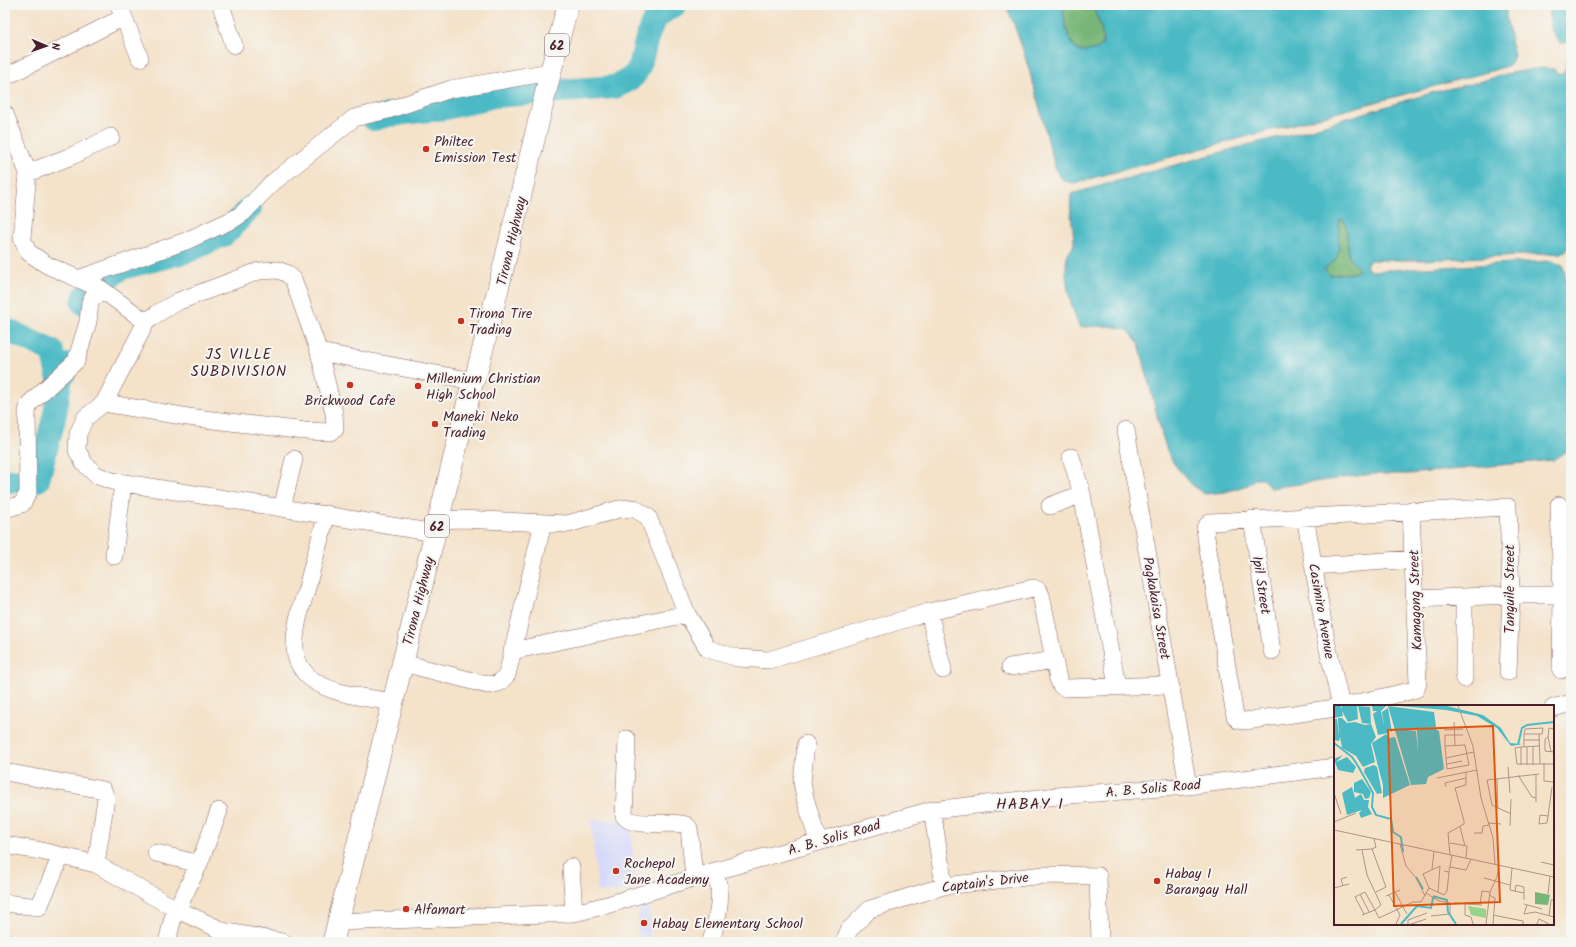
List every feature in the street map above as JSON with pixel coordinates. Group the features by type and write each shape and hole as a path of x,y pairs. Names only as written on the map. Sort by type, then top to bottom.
{"main road":[{"name":"Tirona Highway","path":"333,942 473,380 476,375 498,292 548,79 568,5"}],"street":[{"path":"221,5 234,45"},
{"path":"5,77 121,11 140,58"},
{"path":"93,286 234,219 243,213 271,184 354,118 388,110 451,89 548,79"},
{"path":"5,114 28,173 22,238 28,252 47,265 93,286 146,322"},
{"path":"28,173 74,155 111,137"},
{"path":"104,403 188,417 305,431 330,432 336,429 336,423 319,352 293,279 286,273 277,270 259,271 179,301 146,322 104,403 85,418 78,434 77,450 84,464 96,474 112,481 123,483 282,508 436,526 462,519 568,524 619,509 634,508 648,517 687,614 708,649 738,658 769,660 929,612 1032,588 1038,590 1041,595 1058,679 1061,686 1066,688 1170,684"},
{"path":"5,506 9,508 22,504 28,493 27,412 29,404 76,361 88,322 90,302 94,297 93,286"},
{"path":"319,352 473,380"},
{"name":"Pagkakaisa Street","path":"1126,430 1188,786"},
{"path":"1071,457 1082,494 1117,685"},
{"path":"282,508 294,459"},
{"path":"114,556 123,483"},
{"path":"1050,506 1082,494"},
{"path":"1559,505 1567,595 1561,670"},
{"name":"Tanguile Street","path":"1411,510 1508,507 1511,595 1508,672"},
{"path":"1334,708 1245,721 1238,720 1235,716 1205,528 1210,522 1411,510"},
{"name":"Kamagong Street","path":"1349,705 1416,689 1418,683 1411,510"},
{"path":"327,514 298,620 294,647 296,656 305,674 332,689 394,702"},
{"name":"Casimiro Avenue","path":"1305,516 1326,640 1341,705"},
{"name":"Ipil Street","path":"1252,519 1272,651"},
{"path":"403,663 488,685 499,683 507,675 543,523"},
{"path":"1314,566 1414,559"},
{"path":"1415,599 1511,595 1567,595"},
{"path":"1464,597 1464,680"},
{"path":"929,612 943,670"},
{"path":"512,651 687,614"},
{"path":"1010,668 1054,660"},
{"path":"1554,708 1571,703"},
{"path":"627,739 624,816 627,820 636,822 686,825 689,828 694,877"},
{"path":"806,744 802,782 805,798 818,841"},
{"name":"A. B. Solis Road","path":"338,922 574,913 607,905 694,877 818,841 932,810 1057,796 1188,786 1334,767"},
{"path":"5,772 103,790 106,798 96,864"},
{"path":"932,810 944,886"},
{"path":"167,942 176,909 198,864 219,812"},
{"path":"5,846 40,851 96,864 176,909 223,931 283,942"},
{"path":"156,853 198,864"},
{"path":"5,903 39,907 61,856"},
{"path":"571,867 574,913"},
{"path":"711,942 717,916 719,893 718,883 712,872"},
{"name":"Captain's Drive","path":"844,942 850,930 870,909 944,886 1044,874 1098,876 1100,942"}],"shaded area":[{"name":"Rochepol Jane Academy","path":"591,820 630,821 636,890 598,893"},
{"name":"Habay Elementary School","path":"650,898 649,942 638,942 638,904"}],"green space":[{"path":"1067,5 1091,5 1101,26 1103,39 1100,47 1092,50 1078,51 1069,36 1064,20 1063,9"},
{"path":"1343,219 1346,225 1349,257 1360,270 1354,273 1330,275 1324,269 1336,259 1339,220"},
{"path":"5,937 51,942 5,942"}],"water":[{"path":"1006,5 1067,5 1063,9 1064,20 1069,37 1078,51 1095,49 1100,47 1102,43 1103,38 1101,26 1091,5 1511,5 1506,8 1506,16 1514,56 1510,65 1491,71 1074,183 1064,181 1056,171 1028,66"},
{"path":"1571,5 1571,42 1560,43 1552,29 1549,12"},
{"path":"1571,57 1571,178 1568,179 1567,250 1561,253 1424,260 1370,260 1366,266 1370,271 1550,261 1563,265 1568,289 1569,371 1571,385 1571,441 1566,451 1553,460 1408,474 1372,474 1270,488 1263,479 1255,479 1248,485 1225,492 1205,494 1194,487 1174,464 1168,453 1162,435 1139,343 1128,330 1111,326 1079,327 1071,301 1066,275 1067,257 1073,247 1074,242 1071,194 1247,145 1308,130 1434,92 1479,82 1505,74 1541,68 1554,69 1557,73 1563,74 1566,68 1567,60","holes":["1343,219 1346,225 1349,257 1359,270 1354,273 1330,275 1324,269 1336,259 1339,249 1339,220"]}],"waterway":[{"path":"374,119 388,115 445,108 494,96 614,87 628,80 636,72 651,26 660,15 675,5"},
{"path":"83,303 85,296 121,268 188,251 225,234 250,208"},
{"path":"5,329 52,351 60,382 67,365"},
{"path":"5,481 38,480 55,414 60,382"}],"place":[{"name":"Philtec Emission Test","path":"426,149"},
{"name":"Tirona Tire Trading","path":"461,321"},
{"name":"Brickwood Cafe","path":"350,385"},
{"name":"Millenium Christian High School","path":"418,386"},
{"name":"Maneki Neko Trading","path":"435,424"},
{"name":"Rochepol Jane Academy","path":"616,871"},
{"name":"Habay I Barangay Hall","path":"1157,881"},
{"name":"Alfamart","path":"406,909"},
{"name":"Habay Elementary School","path":"644,923"}],"district":[{"name":"JS VILLE SUBDIVISION","path":"239,362"},
{"name":"HABAY I","path":"1030,803"}]}
